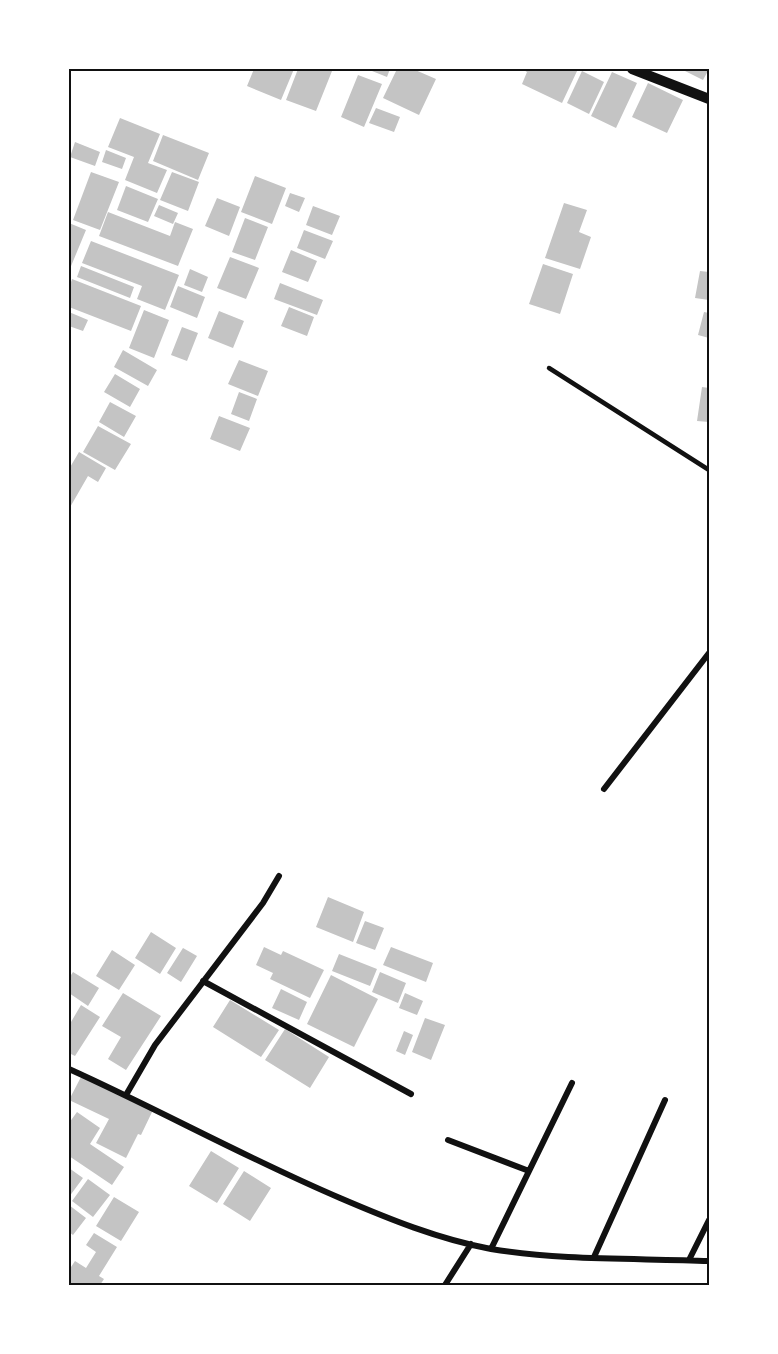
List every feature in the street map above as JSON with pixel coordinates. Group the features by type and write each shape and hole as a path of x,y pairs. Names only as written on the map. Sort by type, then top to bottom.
{"street":[{"path":"632,69 709,99"},
{"path":"604,789 709,653"},
{"path":"126,1095 155,1046 263,903 279,876"},
{"path":"203,981 411,1094"},
{"path":"69,1069 283,1174 427,1233 491,1249 553,1256 709,1260"},
{"path":"491,1249 572,1083"},
{"path":"594,1257 665,1100"},
{"path":"448,1140 529,1171"},
{"path":"689,1260 709,1220"},
{"path":"445,1285 471,1244"}],"lane":[{"path":"549,368 709,470"}],"building":[{"path":"254,69 294,69 281,100 247,86"},
{"path":"298,69 332,71 316,111 286,100"},
{"path":"367,69 390,69 387,77"},
{"path":"397,69 413,69 436,79 419,115 383,98"},
{"path":"522,69 578,69 562,103 522,84 527,72"},
{"path":"681,69 709,69 703,80"},
{"path":"582,71 604,82 589,114 567,103"},
{"path":"612,72 637,83 616,128 591,116"},
{"path":"358,75 382,84 364,127 341,117"},
{"path":"648,83 683,100 667,133 632,117"},
{"path":"376,108 400,117 394,132 369,123"},
{"path":"120,118 160,134 148,163 167,170 157,193 125,180 134,157 108,147"},
{"path":"163,135 209,153 198,180 153,161"},
{"path":"75,142 100,152 95,166 70,157"},
{"path":"106,150 126,158 122,169 102,162"},
{"path":"91,172 119,182 100,230 73,220"},
{"path":"172,172 199,182 188,211 160,200"},
{"path":"255,176 286,188 272,224 241,212"},
{"path":"126,186 158,199 148,222 117,210"},
{"path":"290,193 305,198 299,212 285,206"},
{"path":"217,198 240,207 229,236 205,226"},
{"path":"564,203 587,210 579,232 591,237 580,269 545,258"},
{"path":"159,205 178,213 173,224 154,216"},
{"path":"313,206 340,216 332,235 306,225"},
{"path":"108,212 170,236 175,222 193,229 178,266 99,236"},
{"path":"245,218 268,227 255,260 232,252"},
{"path":"69,223 86,230 69,271"},
{"path":"304,230 333,241 325,259 297,248"},
{"path":"91,241 179,275 165,310 137,299 142,286 82,263"},
{"path":"291,250 317,261 308,282 282,272"},
{"path":"230,257 259,268 246,299 217,288"},
{"path":"543,264 573,274 560,314 529,304"},
{"path":"81,266 134,287 130,298 77,277"},
{"path":"190,269 208,277 202,292 184,285"},
{"path":"700,271 709,272 709,300 695,298"},
{"path":"72,279 141,306 131,331 69,307 69,288"},
{"path":"280,283 323,300 317,315 274,299"},
{"path":"178,286 205,297 197,318 170,307"},
{"path":"289,307 314,317 307,336 281,326"},
{"path":"144,310 169,320 154,358 129,348"},
{"path":"219,311 244,321 233,348 208,338"},
{"path":"69,312 88,320 83,331 69,326"},
{"path":"704,312 709,313 709,338 698,335"},
{"path":"182,327 198,333 187,361 171,355"},
{"path":"123,350 157,370 148,386 114,367"},
{"path":"239,360 268,371 258,396 228,384"},
{"path":"115,374 140,389 130,407 104,392"},
{"path":"702,387 709,388 709,422 697,421"},
{"path":"239,392 257,399 249,421 231,414"},
{"path":"110,402 136,416 124,437 99,422"},
{"path":"219,416 250,428 240,451 210,439"},
{"path":"98,426 131,444 115,470 83,452"},
{"path":"79,452 106,468 98,482 88,476 69,509 69,469"},
{"path":"328,897 364,912 353,942 316,927"},
{"path":"365,921 384,928 375,950 356,943"},
{"path":"151,932 176,948 160,974 135,958"},
{"path":"264,947 281,955 283,951 324,970 310,998 270,979 273,973 256,965"},
{"path":"391,947 433,963 426,982 383,965"},
{"path":"183,948 197,956 181,982 167,973"},
{"path":"112,950 135,965 119,990 96,976"},
{"path":"339,954 377,969 370,986 332,971"},
{"path":"73,972 99,988 88,1006 69,993 69,978"},
{"path":"380,972 406,983 398,1003 372,992"},
{"path":"331,975 378,999 354,1047 307,1024"},
{"path":"281,989 307,1002 299,1020 272,1008"},
{"path":"123,993 161,1016 126,1070 108,1059 121,1037 102,1026"},
{"path":"405,993 423,1001 417,1015 399,1008"},
{"path":"230,1000 279,1030 261,1057 213,1027"},
{"path":"81,1005 100,1017 75,1056 69,1053 69,1021 71,1022"},
{"path":"425,1018 445,1025 431,1060 412,1052"},
{"path":"285,1029 329,1057 310,1088 265,1060"},
{"path":"404,1031 413,1035 405,1055 396,1051"},
{"path":"82,1075 153,1110 126,1158 96,1143 109,1119 69,1100"},
{"path":"77,1112 100,1128 90,1144 124,1167 112,1185 69,1156 69,1123"},
{"path":"211,1151 239,1168 217,1203 189,1186"},
{"path":"69,1168 83,1178 69,1197"},
{"path":"244,1171 271,1188 250,1221 223,1204"},
{"path":"88,1179 110,1195 93,1217 72,1201"},
{"path":"114,1197 139,1212 121,1241 96,1226"},
{"path":"69,1205 86,1218 73,1235 69,1232"},
{"path":"94,1233 117,1247 99,1276 104,1279 100,1285 69,1285 69,1270 75,1261 86,1268 96,1252 86,1245"}]}
